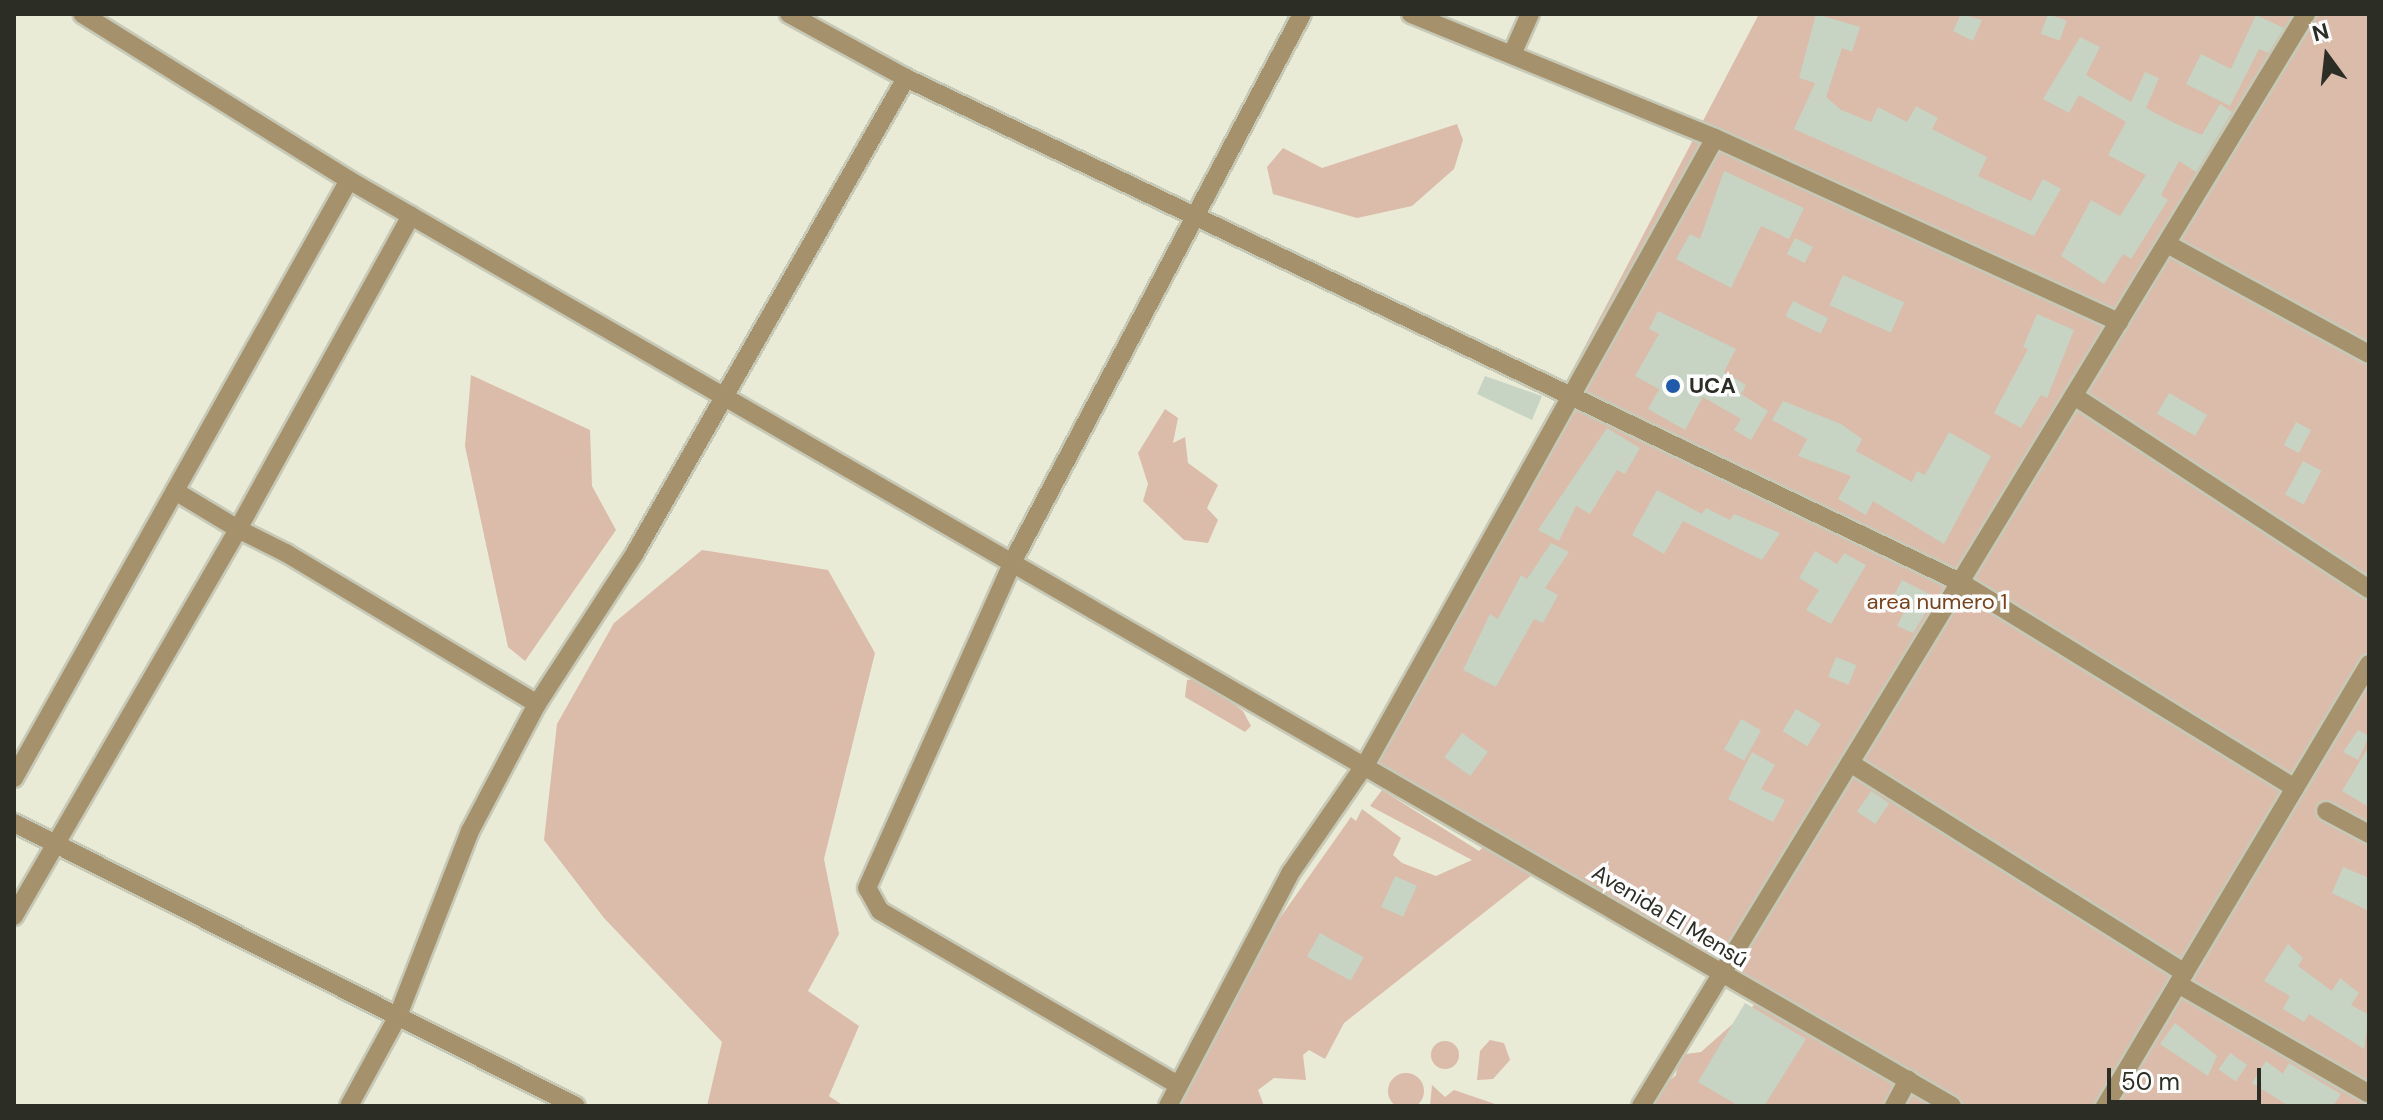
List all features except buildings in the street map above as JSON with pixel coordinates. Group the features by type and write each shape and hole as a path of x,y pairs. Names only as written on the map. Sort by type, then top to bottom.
{"street":[{"name":"Avenida El Mensú","path":"82,14 349,180 1367,762 1720,974 1952,1106"},
{"path":"789,14 906,78 1572,393 1960,582 2295,788"},
{"path":"1178,1085 880,911 867,888 1013,561 1191,215 1302,14"},
{"path":"1411,14 1513,52 1715,138 2119,322"},
{"path":"1513,52 1530,14"},
{"path":"1641,1106 2306,14"},
{"path":"349,1106 398,1016 470,831 537,704 635,553 721,393 906,78"},
{"path":"1168,1106 1291,872 1367,762 1715,138"},
{"path":"14,778 349,180"},
{"path":"14,916 238,529 411,216"},
{"path":"2167,244 2369,354"},
{"path":"2074,396 2369,589"},
{"path":"175,491 537,704"},
{"path":"2105,1106 2369,664"},
{"path":"1850,763 2181,978 2369,1094"},
{"path":"2326,811 2369,834"},
{"path":"14,823 576,1106"},
{"path":"1894,1106 1908,1080"}],"green space":[{"name":"area numero 1","path":"1759,14 2369,14 2369,1106 1641,1106 1676,1075 1679,1055 1701,1052 1762,998 1542,867 1344,1023 1325,1059 1309,1050 1303,1055 1306,1080 1274,1078 1258,1090 1264,1106 1176,1106 1253,956 1351,817 1356,821 1362,809 1401,838 1393,855 1402,863 1436,876 1472,860 1370,806 1382,790 1479,851 1492,838 1367,762"},
{"path":"1457,124 1463,140 1454,169 1412,206 1357,218 1273,194 1267,167 1283,148 1322,168"},
{"path":"471,375 590,430 592,486 616,530 525,661 508,647 465,446"},
{"path":"1165,409 1178,418 1173,443 1185,437 1188,463 1218,485 1207,508 1218,520 1208,543 1184,540 1143,501 1148,484 1138,453"},
{"path":"702,550 828,570 875,653 824,859 839,934 808,991 859,1026 829,1096 844,1106 707,1106 722,1042 604,918 544,840 557,724 614,623"},
{"path":"1199,679 1243,711 1251,726 1245,732 1185,697 1187,680"},
{"path":"1490,1040 1504,1043 1510,1060 1493,1079 1477,1080 1480,1051"},
{"path":"1445,1041 1455,1045 1459,1055 1455,1065 1445,1069 1435,1065 1431,1055 1435,1045"},
{"path":"1406,1073 1419,1078 1424,1091 1419,1104 1406,1109 1393,1104 1388,1091 1393,1078"},
{"path":"1432,1085 1445,1097 1454,1090 1501,1106 1430,1106"}],"place":[{"name":"UCA","path":"1673,386"}]}
